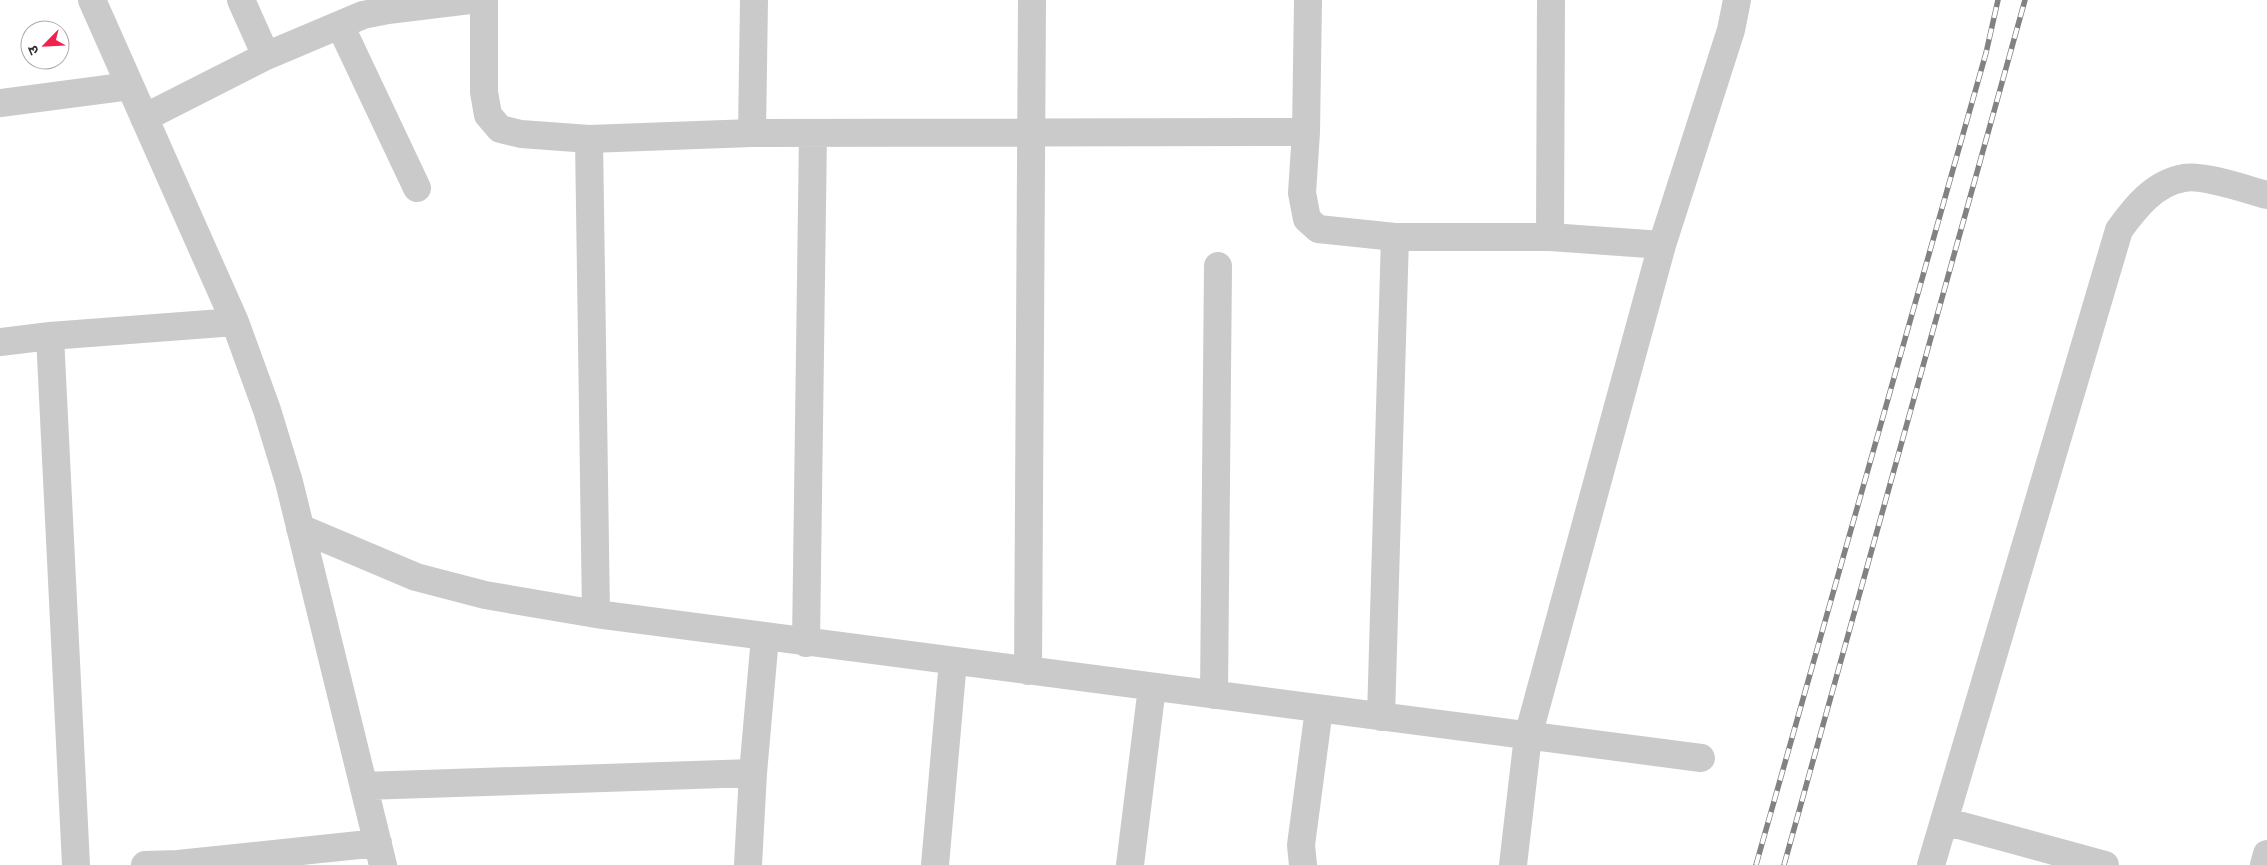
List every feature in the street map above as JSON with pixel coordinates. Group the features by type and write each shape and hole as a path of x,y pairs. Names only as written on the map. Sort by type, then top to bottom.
{"street":[{"path":"92,0 235,322 267,410 300,528 380,854 145,865"},
{"path":"240,0 266,56"},
{"path":"144,118 266,56 363,15 470,0"},
{"path":"484,0 484,92 488,115 500,129 514,133 589,139 752,133 1031,134 1306,132"},
{"path":"752,133 754,0"},
{"path":"1028,671 1032,0"},
{"path":"1308,0 1306,132 1302,193 1307,219 1318,229 1395,237 1550,237 1662,245"},
{"path":"1550,237 1551,0"},
{"path":"1513,865 1528,736 1662,245 1731,30 1737,0"},
{"path":"340,25 417,188"},
{"path":"0,103 130,86"},
{"path":"806,643 813,133"},
{"path":"589,139 596,614"},
{"path":"1931,865 2119,230 2137,204 2161,187 2184,177 2217,182 2267,195"},
{"path":"1381,717 1395,237"},
{"path":"1214,695 1218,266"},
{"path":"0,342 50,336 235,322"},
{"path":"50,336 76,865"},
{"path":"300,528 416,577 484,595 596,614 806,643 1701,758"},
{"path":"748,865 753,774 766,637"},
{"path":"935,865 954,661"},
{"path":"1130,865 1152,687"},
{"path":"1302,865 1301,845 1319,709"},
{"path":"364,786 753,774"},
{"path":"1944,821 2105,865"},
{"path":"2264,865 2267,854"}],"railway":[{"path":"1756,865 1986,53 1998,0"},
{"path":"1784,865 2025,0"}]}
